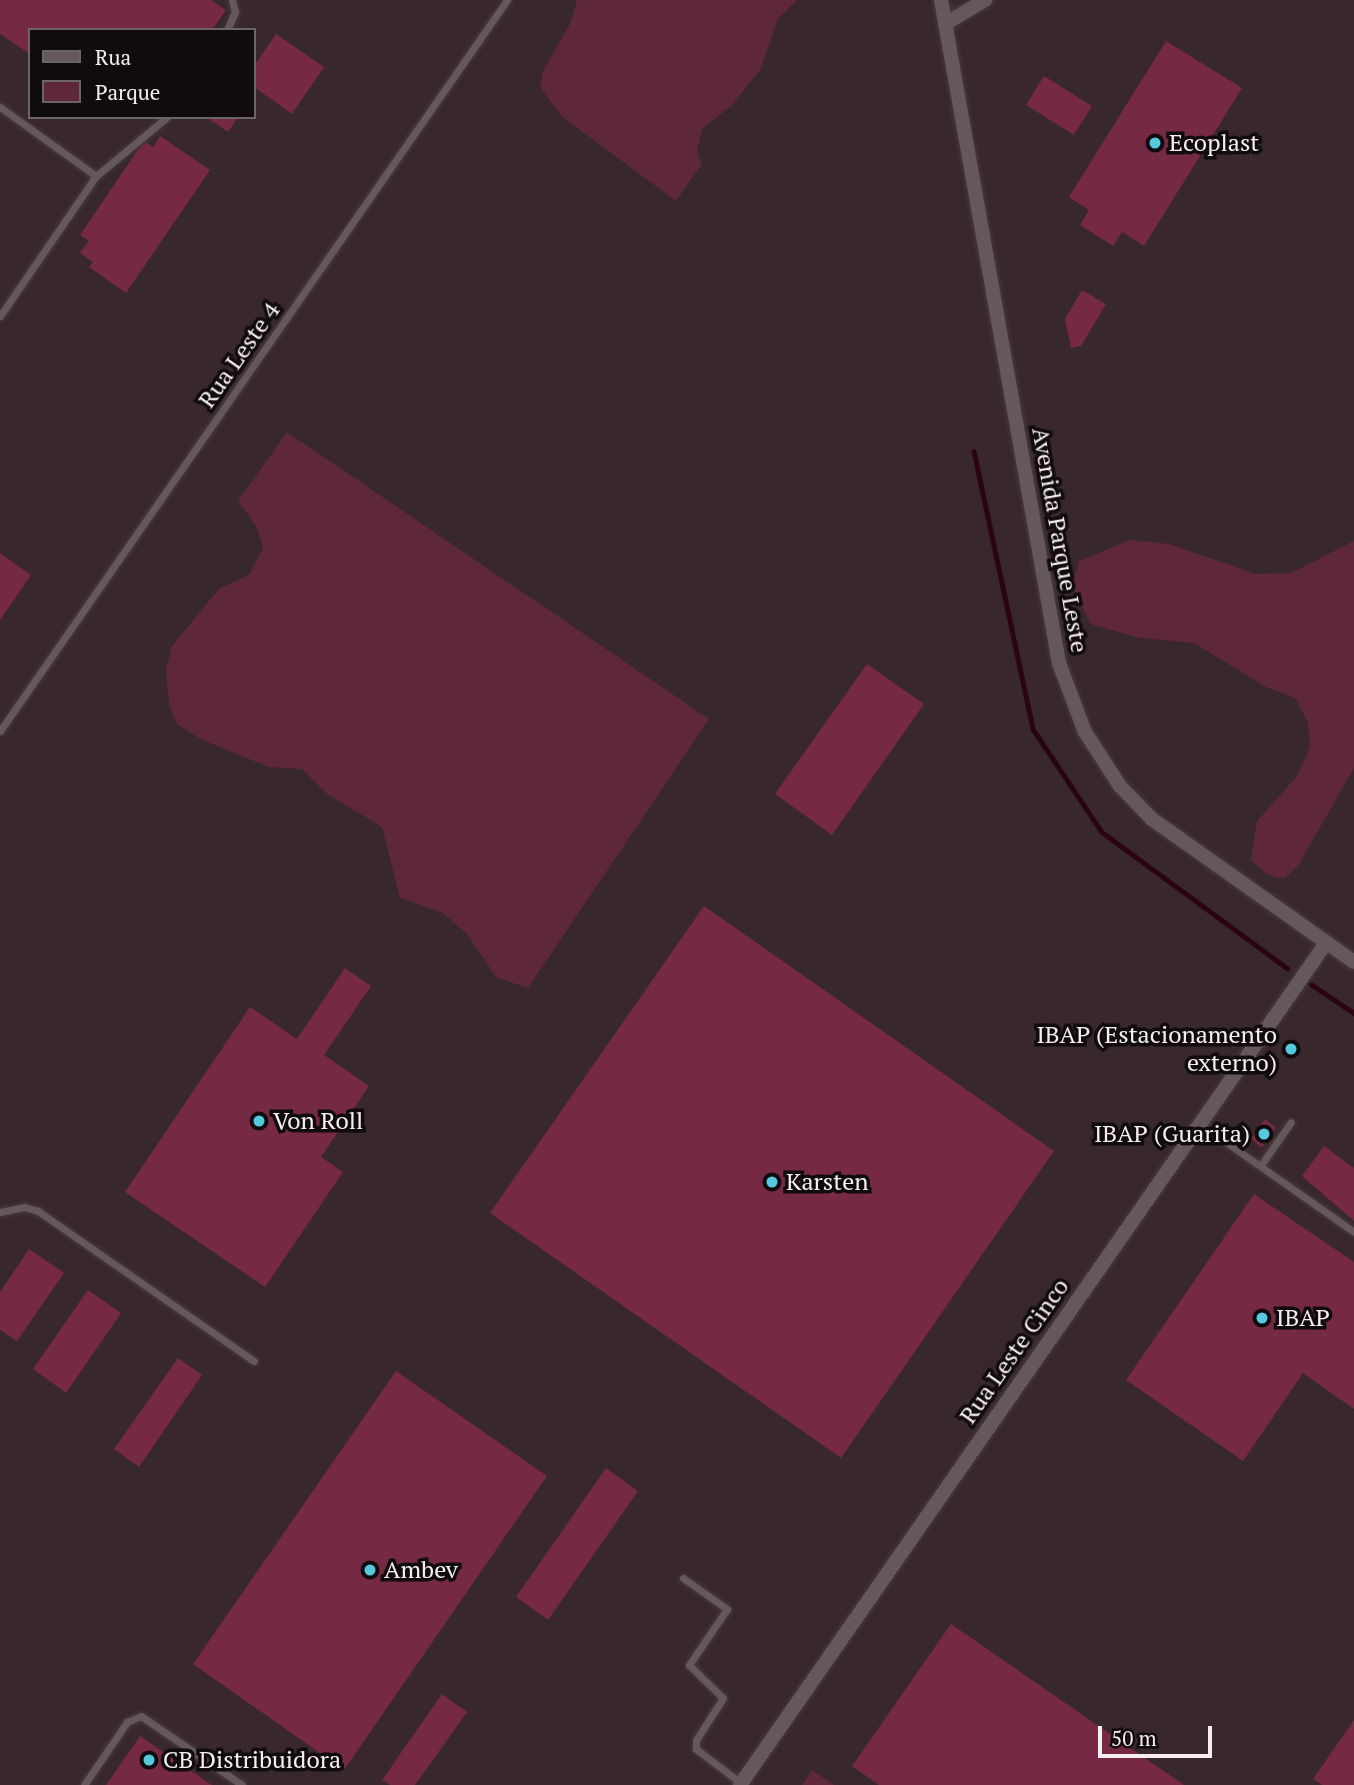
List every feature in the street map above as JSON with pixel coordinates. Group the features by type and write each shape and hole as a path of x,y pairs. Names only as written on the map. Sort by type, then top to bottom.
{"street":[{"name":"Avenida Parque Leste","path":"941,0 1059,663 1070,698 1099,758 1152,819 1354,962"},
{"path":"945,24 985,0"},
{"name":"Rua Leste Cinco","path":"740,1784 1326,943"}],"lane":[{"path":"228,28 235,12 232,0"},
{"name":"Rua Leste 4","path":"0,731 507,0"},
{"path":"0,107 96,176"},
{"path":"0,316 96,176 165,119"},
{"path":"1261,1166 1291,1122"},
{"path":"1199,1123 1354,1232"},
{"path":"0,1212 24,1207 38,1211 254,1361"},
{"path":"683,1578 727,1609 689,1665 723,1698 696,1740 696,1749 740,1784"},
{"path":"84,1785 127,1722 141,1716 242,1785"}],"shaded area":[{"path":"0,0 1354,0 1354,1785 0,1785"}],"green space":[{"path":"577,0 797,0 778,19 760,70 732,105 702,129 697,151 702,164 676,201 561,116 540,87 543,71 570,24"},
{"path":"287,432 709,719 528,988 496,977 467,934 443,913 400,898 382,827 327,794 302,769 269,767 202,740 177,724 169,705 166,670 172,646 219,589 250,574 263,547 256,526 238,501"},
{"path":"1130,540 1169,544 1256,574 1291,573 1354,541 1354,768 1298,866 1284,879 1268,875 1251,860 1257,821 1297,776 1310,747 1308,723 1295,698 1266,687 1194,643 1140,638 1090,624 1072,585 1079,561"},
{"path":"812,1770 834,1785 802,1785"}],"building":[{"path":"0,0 211,0 226,10 213,28 28,28 28,53 0,34"},
{"path":"276,34 324,67 292,114 256,88 256,63"},
{"name":"Ecoplast","path":"1166,41 1242,88 1144,246 1122,232 1113,246 1080,225 1089,210 1069,197"},
{"path":"1044,76 1092,106 1074,135 1026,105"},
{"path":"209,119 237,119 228,132"},
{"path":"160,136 210,170 126,293 89,267 93,262 80,253 89,241 80,235 139,148 146,142 153,147"},
{"path":"1082,290 1106,304 1081,346 1071,348 1065,319"},
{"path":"0,553 31,575 0,620"},
{"path":"867,664 924,704 832,835 775,794"},
{"name":"Karsten","path":"704,906 1054,1151 841,1458 490,1213"},
{"name":"Von Roll","path":"345,968 371,986 324,1055 369,1086 321,1157 343,1172 265,1287 125,1192 250,1007 297,1039"},
{"name":"IBAP (Guarita)","path":"1265,1119 1276,1128 1262,1148 1251,1139"},
{"path":"1324,1146 1354,1168 1354,1221 1302,1176"},
{"name":"IBAP","path":"1254,1194 1354,1262 1354,1409 1303,1373 1243,1461 1126,1380"},
{"path":"29,1249 64,1273 17,1341 0,1330 0,1292"},
{"path":"88,1290 121,1313 66,1393 33,1369"},
{"path":"178,1358 202,1375 139,1467 114,1449"},
{"name":"Ambev","path":"396,1371 547,1476 344,1770 193,1664"},
{"name":"Ambev","path":"606,1468 638,1491 548,1620 516,1597"},
{"path":"951,1624 1184,1785 879,1785 852,1766"},
{"path":"442,1694 467,1712 415,1785 390,1785 382,1780"},
{"path":"1354,1720 1354,1785 1322,1785 1313,1779"},
{"name":"CB Distribuidora","path":"140,1736 212,1785 106,1785"}],"waterway":[{"path":"974,451 1033,729 1102,832 1287,968"},
{"path":"1311,984 1354,1013"}],"place":[{"name":"Ecoplast","path":"1155,143"},
{"name":"IBAP (Estacionamento externo)","path":"1291,1049"},
{"name":"Von Roll","path":"259,1121"},
{"name":"IBAP (Guarita)","path":"1264,1134"},
{"name":"Karsten","path":"772,1182"},
{"name":"IBAP","path":"1262,1318"},
{"name":"Ambev","path":"370,1570"},
{"name":"CB Distribuidora","path":"149,1760"}]}
